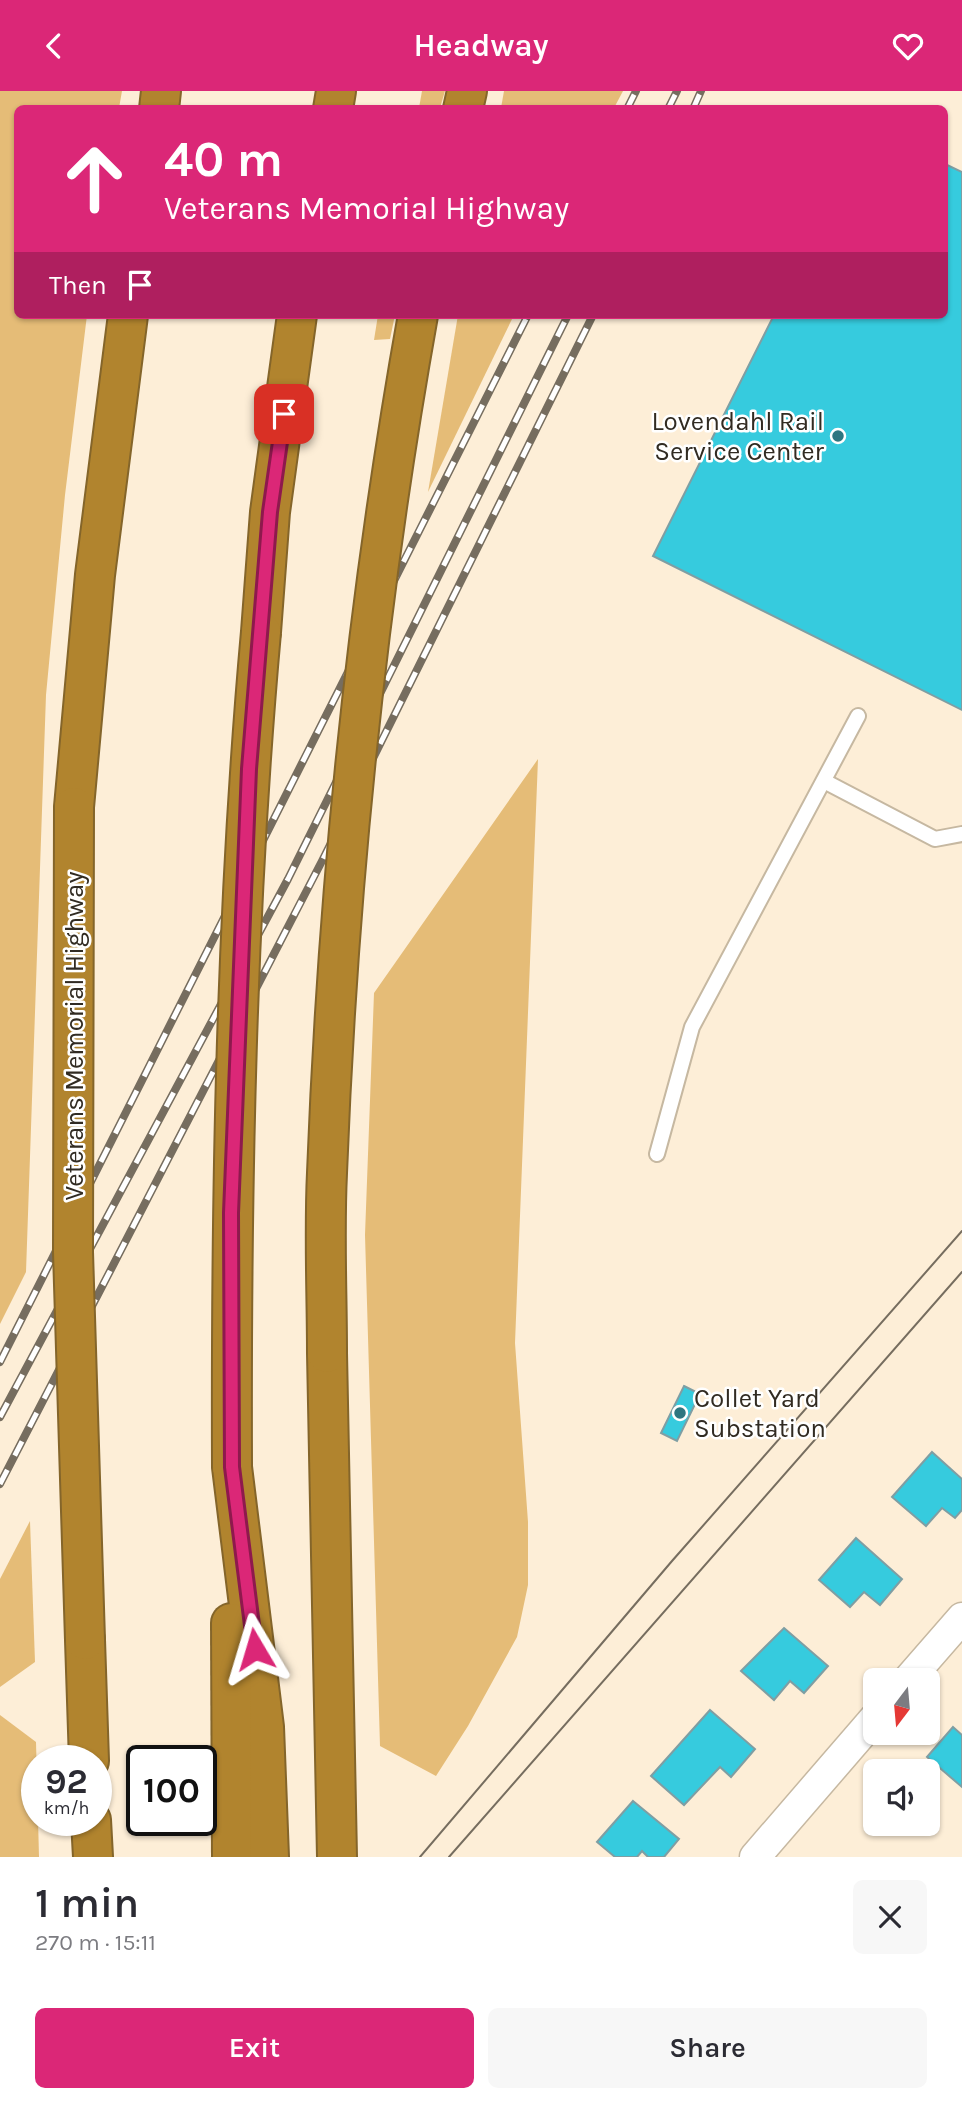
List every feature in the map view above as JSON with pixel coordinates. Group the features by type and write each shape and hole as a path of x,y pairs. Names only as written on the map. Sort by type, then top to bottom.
{"highway":[{"name":"Veterans Memorial Highway","path":"88,1745 73,1252 74,807 95,575 127,319"},
{"path":"232,1857 231,1213 249,769 270,512 296,319"},
{"path":"337,1857 327,1353 327,1174 349,806 374,586 417,319"},
{"path":"232,1467 264,1727 269,1857"},
{"path":"92,1836 93,1857"}],"street":[{"path":"918,1668 962,1618"},
{"path":"755,1857 863,1732"}],"lane":[{"path":"657,1154 692,1027 858,716"},
{"path":"824,781 935,839 962,834"}],"shaded area":[{"path":"0,91 122,91 120,105 14,105 14,319 87,319 65,495 46,695 26,1272 0,1324"},
{"path":"422,91 445,91 441,105 420,105"},
{"path":"504,91 623,91 616,105 502,105"},
{"path":"377,319 394,319 390,339 374,340"},
{"path":"457,319 512,319 428,492"},
{"path":"538,759 515,1343 528,1522 528,1585 517,1637 468,1726 436,1776 380,1746 365,1235 374,993"},
{"path":"30,1521 35,1662 0,1687 0,1579"},
{"path":"0,1715 36,1742 36,1745 21,1745 21,1836 38,1836 39,1857 0,1857"}],"building":[{"name":"Lovendahl Rail Service Center","path":"948,165 962,172 962,710 653,556 772,319 948,319"},
{"name":"Collet Yard Substation","path":"684,1386 700,1394 677,1441 661,1433"},
{"path":"932,1452 962,1479 962,1510 955,1518 942,1508 926,1526 892,1497"},
{"path":"856,1538 902,1579 880,1605 864,1592 850,1607 819,1580"},
{"path":"784,1628 828,1666 804,1693 790,1681 774,1700 741,1671"},
{"path":"710,1710 755,1749 731,1777 720,1767 684,1805 651,1776"},
{"path":"953,1727 962,1735 962,1787 940,1768 940,1759 927,1757"},
{"path":"633,1801 679,1839 664,1857 648,1857 642,1851 637,1857 615,1857 597,1842"}],"tram line":[{"path":"420,1857 672,1561 962,1231"},
{"path":"449,1857 962,1272"}],"railway":[{"path":"629,105 636,91"},
{"path":"670,105 677,91"},
{"path":"695,105 701,91"},
{"path":"0,1362 526,319"},
{"path":"0,1417 288,879 566,319"},
{"path":"0,1484 322,861 591,319"}],"place":[{"name":"Lovendahl Rail Service Center","path":"838,436"},
{"name":"Collet Yard Substation","path":"680,1413"}],"route":[{"path":"255,1649 232,1467 231,1213 249,769 270,512 284,414"}]}
